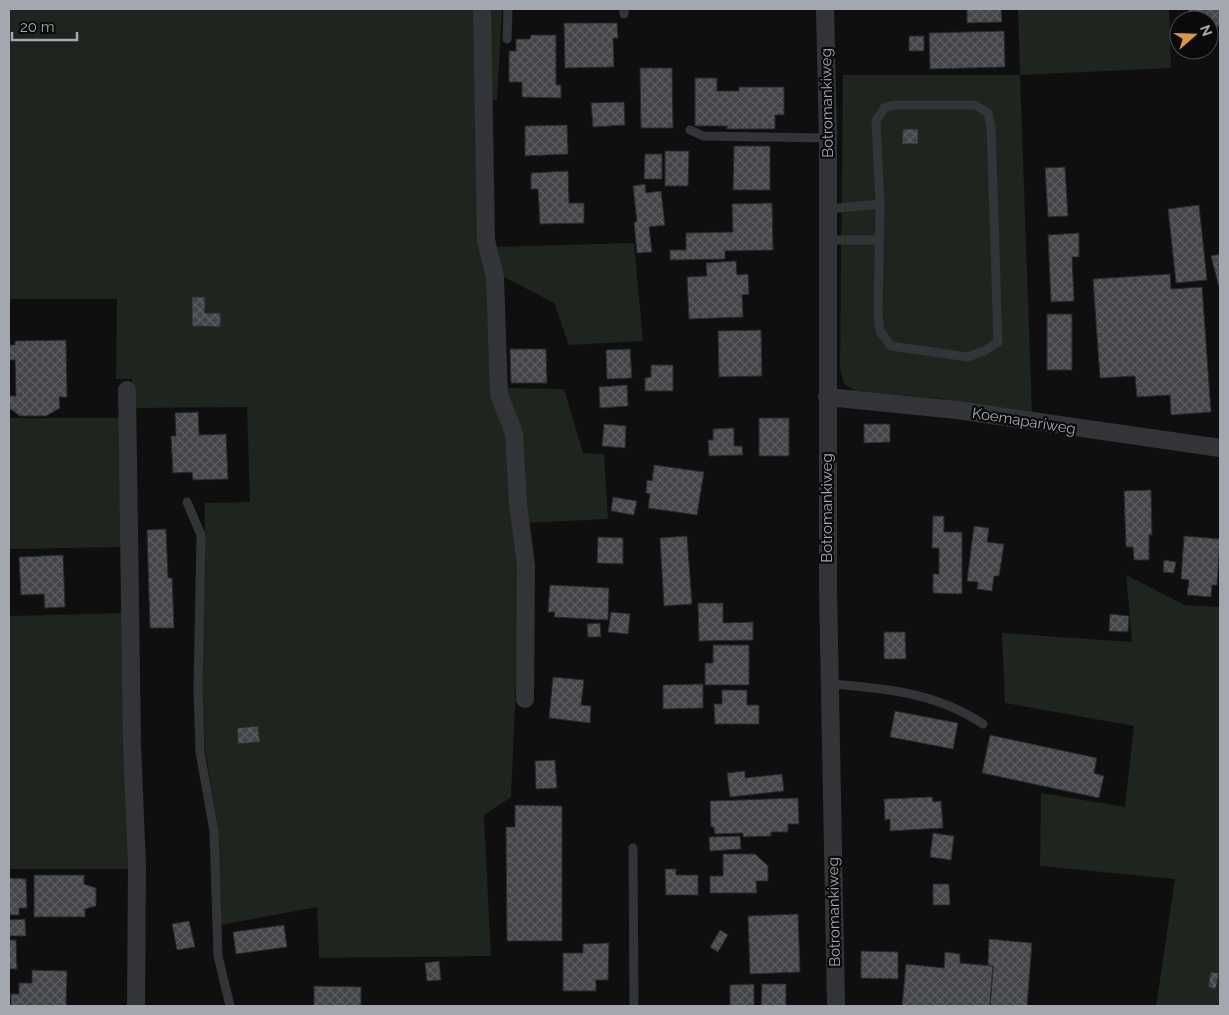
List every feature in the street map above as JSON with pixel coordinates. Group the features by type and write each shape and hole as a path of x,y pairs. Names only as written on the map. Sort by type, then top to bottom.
{"street":[{"path":"482,9 486,240 495,276 499,395 514,433 518,504 526,565 525,699"},
{"name":"Botromankiweg","path":"825,9 828,138 827,398 836,1006"},
{"path":"127,390 132,745 137,866 136,1006"},
{"name":"Koemapariweg","path":"827,398 957,410 1220,448"}],"lane":[{"path":"507,39 508,9"},
{"path":"895,105 975,105 988,113 998,342 986,350 968,357 891,346 880,331 878,315 880,204 876,121 885,107 895,105"},
{"path":"690,130 703,136 828,138"},
{"path":"828,209 880,204"},
{"path":"828,240 879,240"},
{"path":"187,502 202,535 198,688 200,752 214,832 218,956 230,1006"},
{"path":"831,684 885,688 916,694 945,703 983,724"},
{"path":"632,848 634,1006"}],"shaded area":[{"path":"9,9 476,9 489,275 509,435 521,569 511,797 484,815 491,956 319,958 317,907 221,925 218,828 205,749 202,691 205,503 250,502 247,407 133,408 132,379 116,379 117,299 9,299"},
{"path":"486,9 502,9 497,100 487,99"},
{"path":"1018,9 1169,9 1169,60 1171,60 1171,68 1020,75"},
{"path":"843,75 1020,75 1032,413 943,399 856,391 844,384 840,368"},
{"path":"634,243 643,341 569,345 554,303 504,277 493,247"},
{"path":"505,388 564,389 583,453 604,454 608,519 526,523"},
{"path":"9,418 122,418 125,547 9,549"},
{"path":"1126,575 1185,605 1220,607 1220,1006 1156,1006 1175,879 1040,866 1041,793 1125,807 1134,726 1005,703 1002,633 1132,642"},
{"path":"125,613 131,869 9,869 9,616"}],"building":[{"path":"967,9 1001,9 1002,22 967,23"},
{"path":"1220,9 1220,27 1219,10 1189,10"},
{"path":"564,23 617,23 618,38 613,38 614,67 565,68"},
{"path":"1004,31 1005,67 930,69 929,33"},
{"path":"531,35 556,35 556,85 561,85 561,98 522,97 522,82 509,82 509,51 516,51 516,39 530,39"},
{"path":"909,36 924,36 924,51 909,51"},
{"path":"640,68 672,68 673,128 641,128"},
{"path":"695,78 717,78 717,91 739,91 739,87 784,87 784,115 775,115 775,129 727,129 727,126 695,126"},
{"path":"624,102 625,125 593,127 591,103"},
{"path":"567,125 568,154 525,156 525,126"},
{"path":"903,129 918,129 918,144 902,144"},
{"path":"734,146 770,146 770,190 733,190"},
{"path":"665,151 689,151 688,186 665,186"},
{"path":"645,154 662,154 662,179 644,179"},
{"path":"1065,167 1068,216 1048,217 1045,168"},
{"path":"568,171 569,203 584,203 584,223 540,224 538,189 531,189 531,173"},
{"path":"645,184 646,193 661,191 665,225 649,227 652,252 637,253 634,222 637,222 633,186"},
{"path":"772,203 773,250 725,251 725,259 670,260 670,250 686,250 686,233 733,232 732,204"},
{"path":"1199,205 1207,280 1176,283 1168,209"},
{"path":"1079,233 1079,257 1072,257 1074,301 1051,302 1048,235"},
{"path":"1220,254 1220,291 1211,256"},
{"path":"736,261 737,275 748,274 749,294 742,295 743,317 689,319 687,277 707,276 706,263"},
{"path":"1170,274 1171,289 1202,287 1211,412 1171,415 1170,395 1137,397 1135,376 1100,378 1093,279"},
{"path":"192,297 205,297 205,313 221,313 220,327 192,326"},
{"path":"1047,314 1072,314 1072,370 1047,370"},
{"path":"761,330 762,376 719,377 718,331"},
{"path":"66,340 67,397 59,397 60,408 46,416 20,416 9,408 9,396 16,396 15,360 9,360 9,345 15,345 15,341"},
{"path":"510,349 546,349 547,383 511,383"},
{"path":"630,349 632,378 607,379 606,350"},
{"path":"651,365 673,365 673,391 645,391 645,378 651,377"},
{"path":"627,385 628,406 600,408 599,387"},
{"path":"198,412 199,435 226,434 228,479 193,480 192,472 173,473 171,436 176,436 175,413"},
{"path":"759,418 789,418 789,456 759,456"},
{"path":"604,424 626,426 625,448 602,446"},
{"path":"864,424 890,424 890,442 864,443"},
{"path":"734,428 734,446 742,446 743,455 709,456 708,440 713,440 713,429"},
{"path":"654,465 704,472 697,515 648,508 650,494 646,493 647,480 652,481"},
{"path":"1151,490 1152,535 1149,535 1149,560 1134,560 1133,547 1126,547 1124,491"},
{"path":"613,497 637,501 634,515 611,511"},
{"path":"933,516 944,516 944,532 962,532 962,594 933,593 933,574 939,574 939,548 932,548"},
{"path":"974,526 989,528 987,542 1004,544 999,576 994,576 992,591 977,589 978,582 967,581"},
{"path":"166,529 168,578 172,578 174,628 150,628 147,530"},
{"path":"687,536 692,604 664,606 660,538"},
{"path":"1184,536 1220,539 1217,585 1212,585 1211,597 1187,595 1189,580 1181,579"},
{"path":"598,537 623,538 623,564 597,563"},
{"path":"63,555 65,607 45,608 44,594 21,595 19,557"},
{"path":"1164,560 1176,562 1174,573 1163,572"},
{"path":"550,585 609,588 608,620 554,617 555,612 548,612"},
{"path":"698,603 723,603 723,623 753,622 753,640 699,641"},
{"path":"611,612 630,614 628,634 608,632"},
{"path":"1110,614 1129,616 1128,632 1109,631"},
{"path":"600,623 601,637 588,637 587,624"},
{"path":"884,632 905,632 906,659 884,659"},
{"path":"713,645 749,645 749,685 705,685 705,663 713,663"},
{"path":"553,677 584,680 581,705 591,706 590,723 549,718"},
{"path":"703,684 703,708 663,709 663,685"},
{"path":"722,690 747,690 747,705 759,705 759,724 715,724 714,704 722,704"},
{"path":"895,711 958,723 953,749 890,737"},
{"path":"258,726 260,742 238,744 237,728"},
{"path":"990,735 1097,758 1094,773 1104,776 1099,798 982,773"},
{"path":"555,760 557,788 536,789 535,761"},
{"path":"745,771 745,778 782,774 784,791 730,797 727,773"},
{"path":"932,797 933,802 941,801 943,828 890,831 890,819 885,820 884,799"},
{"path":"798,798 799,824 788,824 788,832 771,832 771,836 743,837 743,833 715,834 714,827 711,827 710,801"},
{"path":"515,805 562,806 562,941 507,941 506,827 515,827"},
{"path":"933,833 954,836 951,860 930,857"},
{"path":"740,836 741,849 710,851 709,837"},
{"path":"723,854 755,854 768,866 768,881 756,881 757,893 710,893 710,876 723,876"},
{"path":"665,869 676,869 676,875 698,875 698,895 666,895"},
{"path":"34,875 84,875 84,884 96,888 96,906 85,909 85,917 34,917"},
{"path":"9,878 26,879 27,908 19,908 19,915 9,915"},
{"path":"933,884 949,884 950,905 933,905"},
{"path":"798,914 800,972 750,974 748,916"},
{"path":"25,919 26,936 9,936 9,920"},
{"path":"189,921 195,947 177,950 172,924"},
{"path":"284,925 287,947 236,954 233,932"},
{"path":"720,930 728,935 718,952 710,947"},
{"path":"989,939 1032,943 1027,1006 990,1006 993,966 988,965"},
{"path":"9,940 16,940 17,969 9,969"},
{"path":"609,943 608,980 596,980 596,991 563,991 563,953 583,953 583,944"},
{"path":"861,951 898,952 898,979 861,978"},
{"path":"945,952 960,954 960,963 993,966 990,1006 902,1006 906,964 944,968"},
{"path":"439,961 441,980 427,981 425,963"},
{"path":"32,970 67,971 66,1006 11,1006 11,994 19,994 19,983 32,983"},
{"path":"1211,972 1219,973 1216,989 1208,987"},
{"path":"754,984 754,1006 730,1006 730,985"},
{"path":"762,984 786,984 786,1006 761,1006"},
{"path":"314,986 361,987 361,1006 314,1006"}]}
